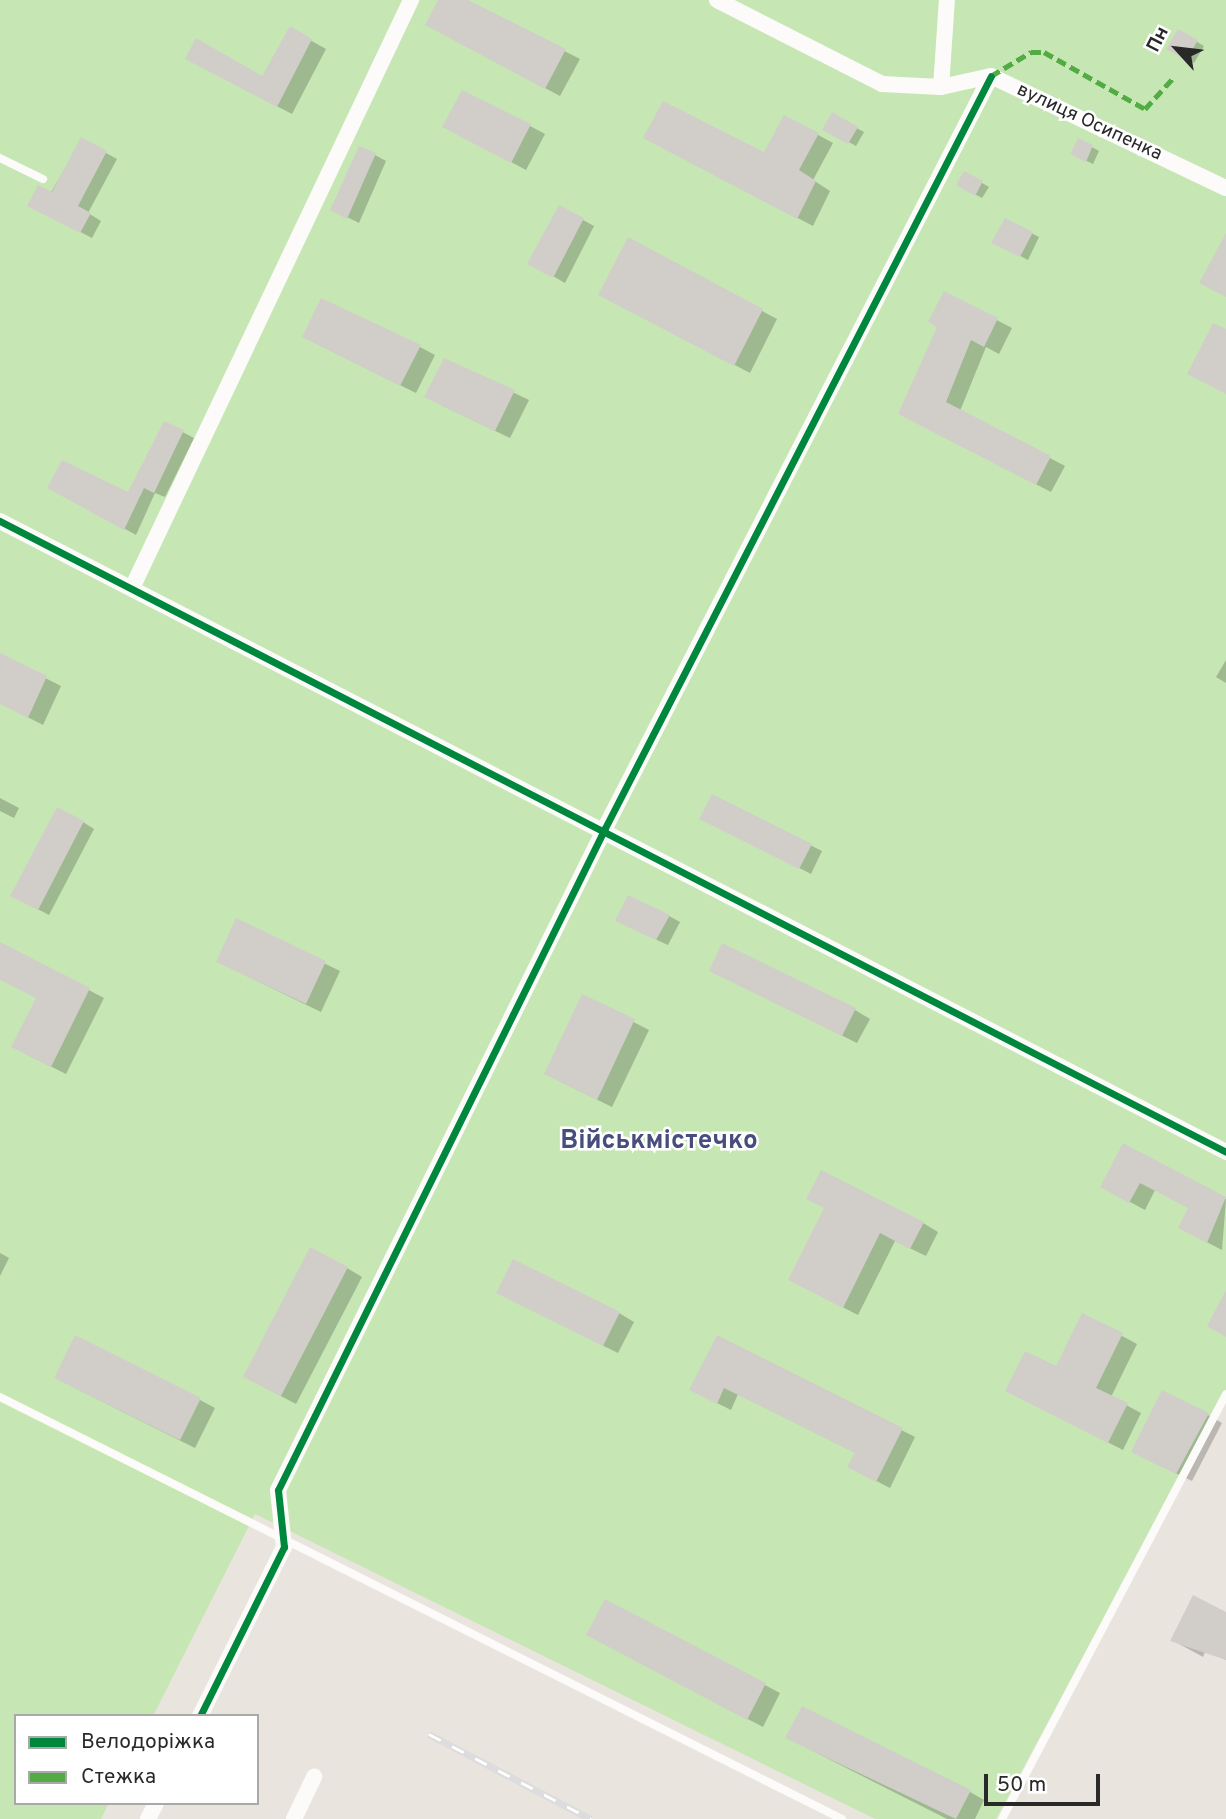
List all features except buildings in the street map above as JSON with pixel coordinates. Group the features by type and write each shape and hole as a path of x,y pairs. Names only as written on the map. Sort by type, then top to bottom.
{"street":[{"path":"133,586 411,0"},
{"path":"717,0 881,84 941,87 991,76"},
{"path":"941,87 947,0"},
{"path":"201,1714 284,1547 278,1490 605,828 991,76"},
{"name":"вулиця Осипенка","path":"991,76 1226,188"},
{"path":"0,521 133,586 605,828 1226,1152"},
{"path":"294,1819 314,1777"}],"lane":[{"path":"0,158 43,179"},
{"path":"1002,1819 1226,1394"},
{"path":"0,1397 282,1535 842,1819"}],"green space":[{"path":"0,0 1226,0 1226,1389 996,1819 875,1819 255,1514 154,1714 14,1714 14,1805 108,1805 101,1819 0,1819"}],"railway":[{"path":"429,1734 591,1819"}],"marked path":[{"path":"991,76 1031,52 1044,52 1145,109 1174,77"}],"cycle path":[{"path":"201,1714 284,1547 278,1490 605,828 991,76"},
{"path":"0,521 1226,1152"}],"district":[{"name":"Військмістечко","path":"659,1142"}]}
